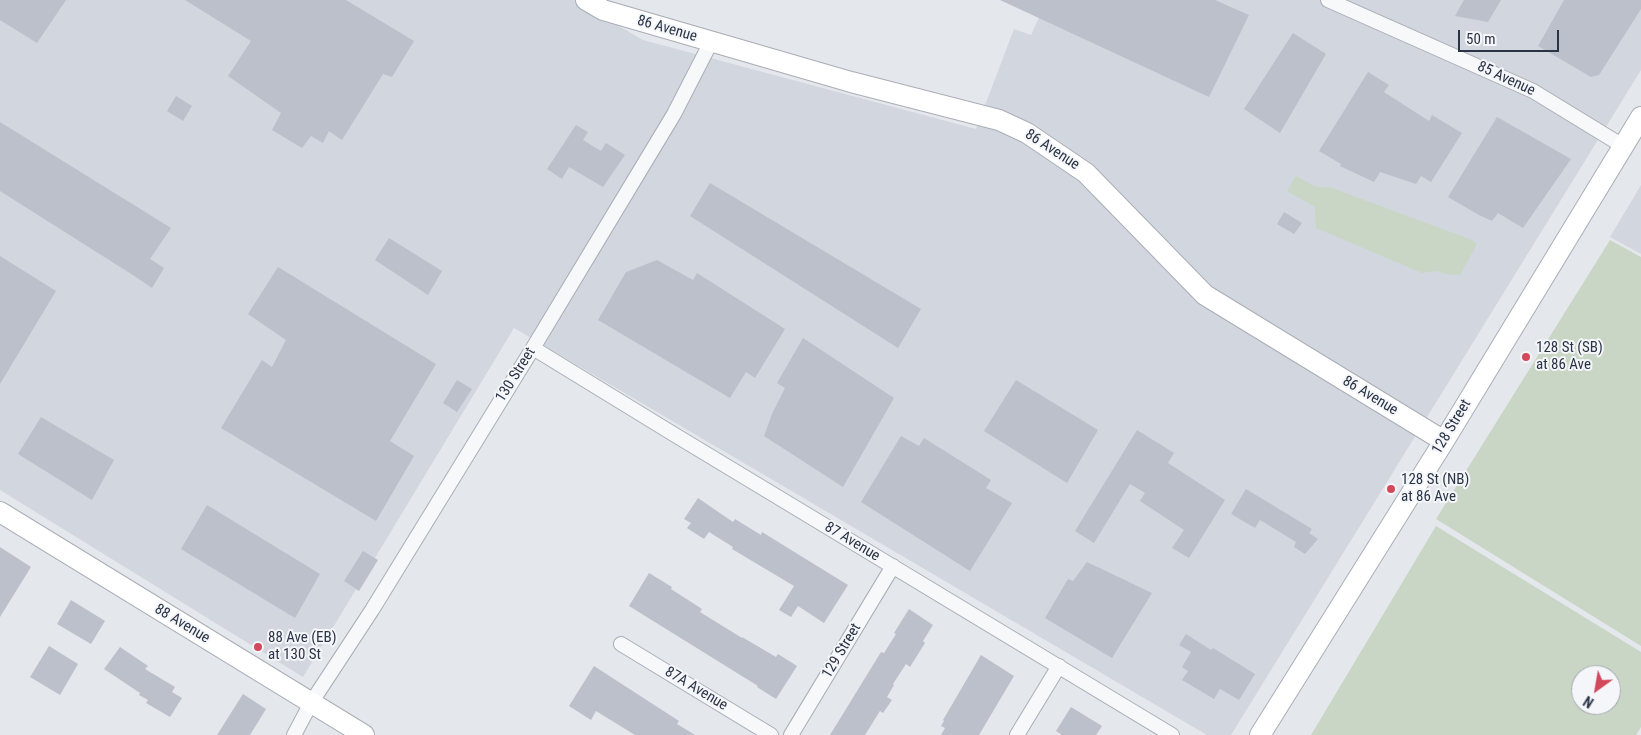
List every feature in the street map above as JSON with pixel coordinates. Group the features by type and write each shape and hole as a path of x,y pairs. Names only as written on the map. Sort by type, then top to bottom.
{"main road":[{"name":"86 Avenue","path":"586,0 603,10 851,82 999,120 1027,133 1086,173 1205,295 1444,441"},
{"name":"128 Street","path":"1260,735 1444,441 1641,117"},
{"name":"88 Avenue","path":"1,515 364,735"}],"street":[{"name":"85 Avenue","path":"1328,0 1534,91 1623,146"},
{"name":"130 Street","path":"294,735 311,703 372,610 534,348 674,114 711,42"},
{"name":"87 Avenue","path":"534,348 1172,735"},
{"name":"129 Street","path":"791,735 893,566"},
{"name":"87A Avenue","path":"621,644 771,735"},
{"path":"1017,735 1059,666"}],"shaded area":[{"path":"0,0 574,0 643,40 976,129 1014,29 1031,35 1047,0 1641,0 1641,70 1231,735 1207,735 514,328 303,677 0,490"},
{"path":"1641,185 1641,254 1610,237"}],"green space":[{"path":"1296,176 1316,187 1332,188 1472,240 1477,244 1460,275 1435,271 1422,273 1316,228 1315,207 1287,191"},
{"path":"1610,240 1641,257 1641,646 1436,519"},
{"path":"1436,526 1641,652 1641,727 1636,735 1311,735"}],"building":[{"path":"0,0 66,0 37,43 0,20"},
{"path":"185,0 346,0 414,41 392,77 383,74 342,140 329,131 323,143 311,136 302,148 272,130 281,113 228,76 251,41"},
{"path":"1000,0 1215,0 1249,15 1209,97"},
{"path":"1464,0 1501,0 1488,22 1455,16"},
{"path":"1564,0 1641,0 1641,9 1599,75 1591,77 1538,46"},
{"path":"1293,33 1326,54 1280,133 1244,109"},
{"path":"1368,72 1389,85 1384,92 1429,121 1432,115 1462,133 1431,182 1421,176 1416,184 1380,172 1374,182 1340,166 1341,164 1319,151"},
{"path":"176,96 192,106 183,121 167,111"},
{"path":"1497,117 1571,159 1523,228 1498,213 1492,221 1448,197"},
{"path":"0,122 171,228 150,259 164,268 152,288 0,191"},
{"path":"576,125 588,132 583,140 601,151 606,143 625,155 603,187 569,167 562,179 547,169"},
{"path":"710,183 921,309 898,348 690,216"},
{"path":"1284,212 1302,223 1294,234 1277,224"},
{"path":"389,238 442,271 428,295 375,260"},
{"path":"0,256 56,291 0,384"},
{"path":"657,260 693,280 697,273 785,329 755,378 746,372 730,398 598,320 626,272"},
{"path":"278,267 436,364 390,441 414,456 376,521 221,428 262,360 272,367 286,340 248,314"},
{"path":"803,338 894,398 843,487 764,436 785,388 777,383"},
{"path":"457,380 472,389 457,412 443,403"},
{"path":"1016,380 1098,430 1067,483 984,431"},
{"path":"41,417 114,460 92,500 18,454"},
{"path":"1137,430 1174,453 1168,463 1225,500 1189,558 1172,548 1184,530 1140,501 1145,493 1130,484 1094,543 1075,531"},
{"path":"901,436 919,446 924,438 991,480 986,488 1012,503 970,571 861,502"},
{"path":"1246,489 1312,529 1309,533 1318,539 1305,554 1294,547 1296,542 1260,520 1255,528 1231,514"},
{"path":"698,498 733,522 735,519 761,535 762,532 848,585 824,623 798,606 791,617 779,610 794,586 732,549 733,547 709,532 704,539 687,528 691,523 684,519"},
{"path":"207,505 320,574 295,618 181,549"},
{"path":"0,547 31,567 0,617"},
{"path":"363,551 378,560 359,591 344,581"},
{"path":"1087,562 1152,593 1112,658 1045,618 1068,579 1073,581"},
{"path":"649,573 702,609 700,612 776,657 778,654 797,666 776,699 629,606"},
{"path":"71,600 105,621 91,644 57,624"},
{"path":"909,609 933,625 923,641 925,643 910,667 906,664 893,684 887,697 892,700 883,713 880,711 865,735 830,735 881,652 884,653 896,634 894,633"},
{"path":"1186,634 1255,674 1239,700 1220,689 1214,699 1182,680 1188,671 1182,667 1191,652 1179,645"},
{"path":"49,646 78,664 60,695 30,677"},
{"path":"120,647 148,666 145,669 175,687 172,692 182,698 170,717 146,703 148,700 139,695 140,693 104,669"},
{"path":"981,655 1014,676 979,735 941,735 945,728 941,726 943,720"},
{"path":"594,666 679,721 677,724 695,735 635,735 596,711 591,720 569,706"},
{"path":"243,694 266,709 250,735 217,735"},
{"path":"1071,707 1102,726 1096,735 1062,735 1056,731"}],"place":[{"name":"128 St (SB) at 86 Ave","path":"1526,357"},
{"name":"128 St (NB) at 86 Ave","path":"1391,489"},
{"name":"88 Ave (EB) at 130 St","path":"258,647"}]}
